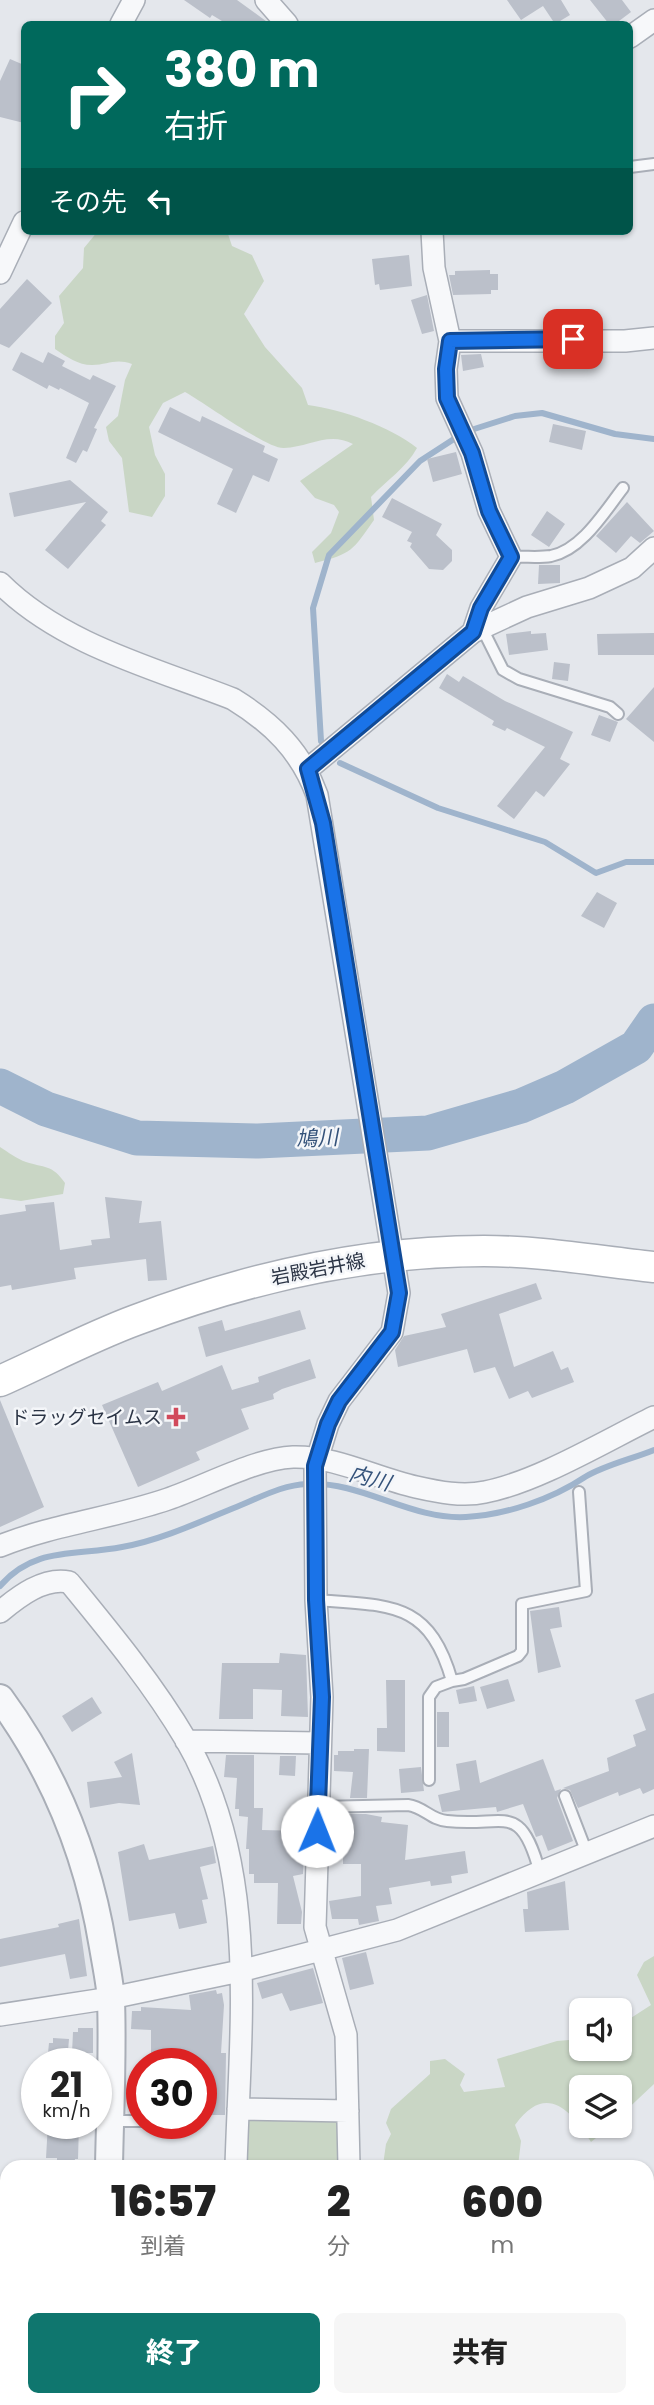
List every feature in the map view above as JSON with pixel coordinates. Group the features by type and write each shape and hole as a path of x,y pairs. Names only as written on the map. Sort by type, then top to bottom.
{"main road":[{"name":"岩殿岩井線","path":"0,1381 134,1320 234,1286 327,1265 393,1256 482,1251 526,1252 654,1267"}],"street":[{"path":"123,21 134,0"},
{"path":"266,0 285,21"},
{"path":"633,35 654,20"},
{"path":"0,273 21,228"},
{"path":"432,235 434,268 450,341 446,369 447,398 472,453 489,511 511,557 481,608 478,630"},
{"path":"450,341 625,341 654,338"},
{"path":"308,769 478,630 527,607 589,588 632,568 654,548"},
{"path":"0,583 15,598 87,643 233,699 272,726 308,769 323,823 399,1293 392,1332 339,1401 328,1424 316,1462 316,1600 322,1697 315,1927 346,2035 349,2160"},
{"path":"0,1546 33,1533 166,1500 270,1460 316,1462 415,1487 460,1494 484,1493 512,1485 654,1417"},
{"path":"0,1612 26,1593 55,1580 69,1582 135,1665 186,1741 212,1797 225,1839 235,1888 240,1971 236,2160"},
{"path":"0,1698 27,1735 48,1773 83,1855 99,1920 111,1998 111,2048"},
{"path":"186,1741 320,1743"},
{"path":"0,2015 111,1998 240,1971 397,1930 654,1826"},
{"path":"238,2109 348,2112"},
{"path":"109,2160 110,2139"}],"lane":[{"path":"633,167 654,164"},
{"path":"511,557 552,556 566,548 586,534 624,488"},
{"path":"478,630 503,670 519,679 610,707 618,714"},
{"path":"429,1780 426,1708 436,1687 464,1679 518,1656 522,1651 522,1604 586,1591 579,1492"},
{"path":"316,1600 382,1607 413,1615 428,1629 436,1642 452,1681"},
{"path":"565,1796 587,1853"},
{"path":"318,1807 408,1805 419,1806 434,1819 450,1822 496,1818 512,1822 524,1831 532,1845 540,1873"}],"green space":[{"path":"95,235 228,235 232,246 252,255 264,281 244,314 265,347 302,388 308,405 365,420 394,433 417,448 402,468 371,497 374,520 350,549 337,557 315,563 312,552 331,533 339,512 334,505 315,498 300,481 353,444 344,440 327,439 293,447 276,446 250,434 185,392 163,403 149,427 155,455 165,474 165,496 152,517 129,512 122,458 109,441 106,427 118,416 125,380 132,364 116,362 87,365 55,349 55,336 64,323 59,296 83,268 84,248"},
{"path":"0,1147 23,1161 56,1173 65,1183 63,1194 21,1201 0,1198"},
{"path":"654,1956 654,2084 632,2105 632,2075 569,2075 569,2114 556,2105 537,2105 526,2112 515,2125 521,2141 519,2160 384,2160 386,2144 391,2134 386,2123 391,2109 430,2074 430,2061 445,2059 465,2074 460,2085 464,2092 505,2087 497,2059 557,2041 569,2040 569,2061 632,2061 632,2017 651,2005 637,1975 644,1962"},
{"path":"249,2115 334,2117 341,2124 344,2160 244,2160"}],"building":[{"path":"184,0 237,0 266,21 222,21 212,15 210,18"},
{"path":"507,0 561,0 570,15 560,21 553,21 543,6 521,20"},
{"path":"590,0 622,0 631,12 619,21 607,21"},
{"path":"10,59 21,64 21,122 0,117 0,81"},
{"path":"409,255 412,286 380,290 379,284 375,285 372,259"},
{"path":"490,270 490,274 498,274 498,290 491,290 491,294 453,295 449,275 455,275 455,271"},
{"path":"27,279 52,303 9,348 0,344 0,309"},
{"path":"427,295 434,331 422,334 411,300"},
{"path":"21,352 43,363 48,352 65,361 62,366 90,380 93,375 116,386 94,428 97,429 87,452 83,450 76,463 66,458 89,403 60,388 59,390 49,385 47,389 12,370"},
{"path":"481,354 484,367 463,371 461,355"},
{"path":"170,407 200,422 202,416 265,446 263,452 278,459 269,482 253,475 236,513 217,504 233,469 158,432"},
{"path":"553,424 586,431 582,450 549,442"},
{"path":"456,452 462,474 433,482 427,459"},
{"path":"70,480 108,512 101,521 106,525 68,569 45,550 86,502 14,517 9,493"},
{"path":"392,498 442,524 436,535 452,550 452,561 443,570 429,569 410,547 412,543 407,541 412,532 382,517"},
{"path":"627,502 654,531 640,543 631,536 616,553 596,536"},
{"path":"547,511 565,524 549,547 531,535"},
{"path":"539,565 560,565 560,583 538,584"},
{"path":"531,631 531,634 546,633 548,650 509,655 506,634"},
{"path":"654,633 654,655 598,655 597,634"},
{"path":"554,662 570,664 568,681 552,679"},
{"path":"447,674 459,682 463,676 505,701 573,732 560,759 570,764 544,797 536,791 514,819 497,806 545,747 507,728 505,731 492,725 494,721 439,688"},
{"path":"654,687 654,742 626,719"},
{"path":"599,715 618,722 610,742 591,735"},
{"path":"597,892 617,903 604,928 581,916"},
{"path":"105,1197 142,1201 139,1223 161,1221 167,1280 148,1281 146,1259 74,1268 76,1279 12,1290 11,1285 0,1287 0,1215 26,1211 25,1205 54,1202 60,1250 92,1245 91,1240 110,1238"},
{"path":"536,1283 542,1299 499,1314 514,1367 553,1351 561,1370 568,1367 574,1382 532,1398 528,1391 509,1399 495,1367 474,1373 467,1349 398,1367 395,1350 404,1336 446,1327 441,1314"},
{"path":"300,1310 306,1329 206,1357 198,1327 222,1320 225,1331"},
{"name":"ドラッグセイムス","path":"310,1359 316,1378 282,1389 273,1394 274,1399 241,1409 249,1429 196,1452 200,1460 138,1487 102,1405 158,1382 162,1391 222,1365 232,1390 259,1382 258,1377"},
{"path":"0,1400 44,1507 0,1527"},
{"path":"559,1607 562,1627 550,1629 561,1667 538,1673 530,1611"},
{"path":"280,1653 306,1655 308,1717 281,1716 282,1690 253,1689 253,1719 219,1719 222,1663 279,1663"},
{"path":"508,1679 515,1701 487,1709 480,1687"},
{"path":"386,1680 405,1680 405,1752 377,1751 377,1728 387,1728"},
{"path":"474,1686 477,1701 459,1704 456,1690"},
{"path":"654,1693 654,1789 643,1794 640,1788 619,1796 618,1792 578,1808 570,1790 563,1788 609,1771 607,1758 636,1746 633,1735 646,1730 635,1700"},
{"path":"92,1697 102,1713 72,1732 62,1716"},
{"path":"437,1712 449,1712 449,1747 437,1747"},
{"path":"369,1749 367,1798 350,1798 353,1772 334,1771 334,1755 338,1755 338,1751"},
{"path":"132,1753 140,1805 119,1803 90,1808 87,1782 122,1777 114,1762"},
{"path":"226,1755 254,1755 254,1808 263,1808 262,1830 305,1831 303,1874 293,1876 302,1912 301,1924 277,1924 278,1883 254,1883 254,1874 249,1874 249,1849 246,1849 248,1817 239,1816 239,1809 235,1809 237,1778 224,1777"},
{"path":"280,1756 296,1756 295,1776 279,1775"},
{"path":"543,1759 555,1791 561,1789 557,1798 573,1841 548,1851 542,1835 536,1837 523,1804 497,1812 496,1807 442,1812 438,1795 460,1790 456,1764 476,1760 480,1783"},
{"path":"421,1767 424,1791 401,1793 399,1769"},
{"path":"343,1814 366,1814 382,1817 381,1822 408,1825 405,1860 465,1851 468,1873 451,1876 452,1883 431,1886 430,1881 389,1888 392,1904 376,1906 379,1921 359,1925 358,1919 332,1919 329,1901 361,1896 361,1864 343,1864"},
{"path":"144,1844 149,1860 213,1846 216,1863 200,1867 208,1899 202,1900 207,1923 179,1929 175,1913 129,1921 118,1852"},
{"path":"565,1881 569,1930 525,1932 523,1909 528,1909 527,1892"},
{"path":"79,1919 87,1976 70,1979 65,1954 0,1967 0,1939 59,1927 58,1924"},
{"path":"366,1952 374,1984 350,1990 342,1958"},
{"path":"313,1968 323,2003 290,2011 282,1993 262,1999 257,1983"},
{"path":"216,1990 217,1994 222,1993 224,2005 221,2053 226,2053 225,2115 217,2115 217,2048 151,2048 151,2030 131,2029 132,2011 141,2011 141,2007 191,2010 189,1995"},
{"path":"78,2028 93,2028 93,2048 72,2048 73,2032 78,2032"},
{"path":"53,2038 69,2039 68,2048 48,2048 49,2043 53,2043"},
{"path":"47,2139 79,2139 78,2159 46,2158"}],"waterway":[{"path":"471,430 515,416 542,413 615,434 654,439"},
{"path":"321,741 313,608 329,555 420,461 457,437"},
{"path":"340,763 438,808 545,842 596,873 626,862 654,862"},
{"name":"鳩川","path":"0,1086 46,1109 137,1138 258,1141 428,1133 521,1106 565,1087 636,1047 654,1021"},
{"name":"内川","path":"0,1586 13,1573 42,1558 105,1550 152,1540 290,1486 307,1484 347,1488 425,1513 481,1516 543,1499 601,1469 654,1450"}],"place":[{"name":"ドラッグセイムス","path":"176,1417"}],"route":[{"path":"317,1831 322,1697 316,1600 315,1466 328,1424 339,1401 392,1332 398,1311 399,1293 323,823 308,769 473,632 481,608 511,557 506,540 489,511 472,453 447,398 446,369 450,341 573,339"}]}
